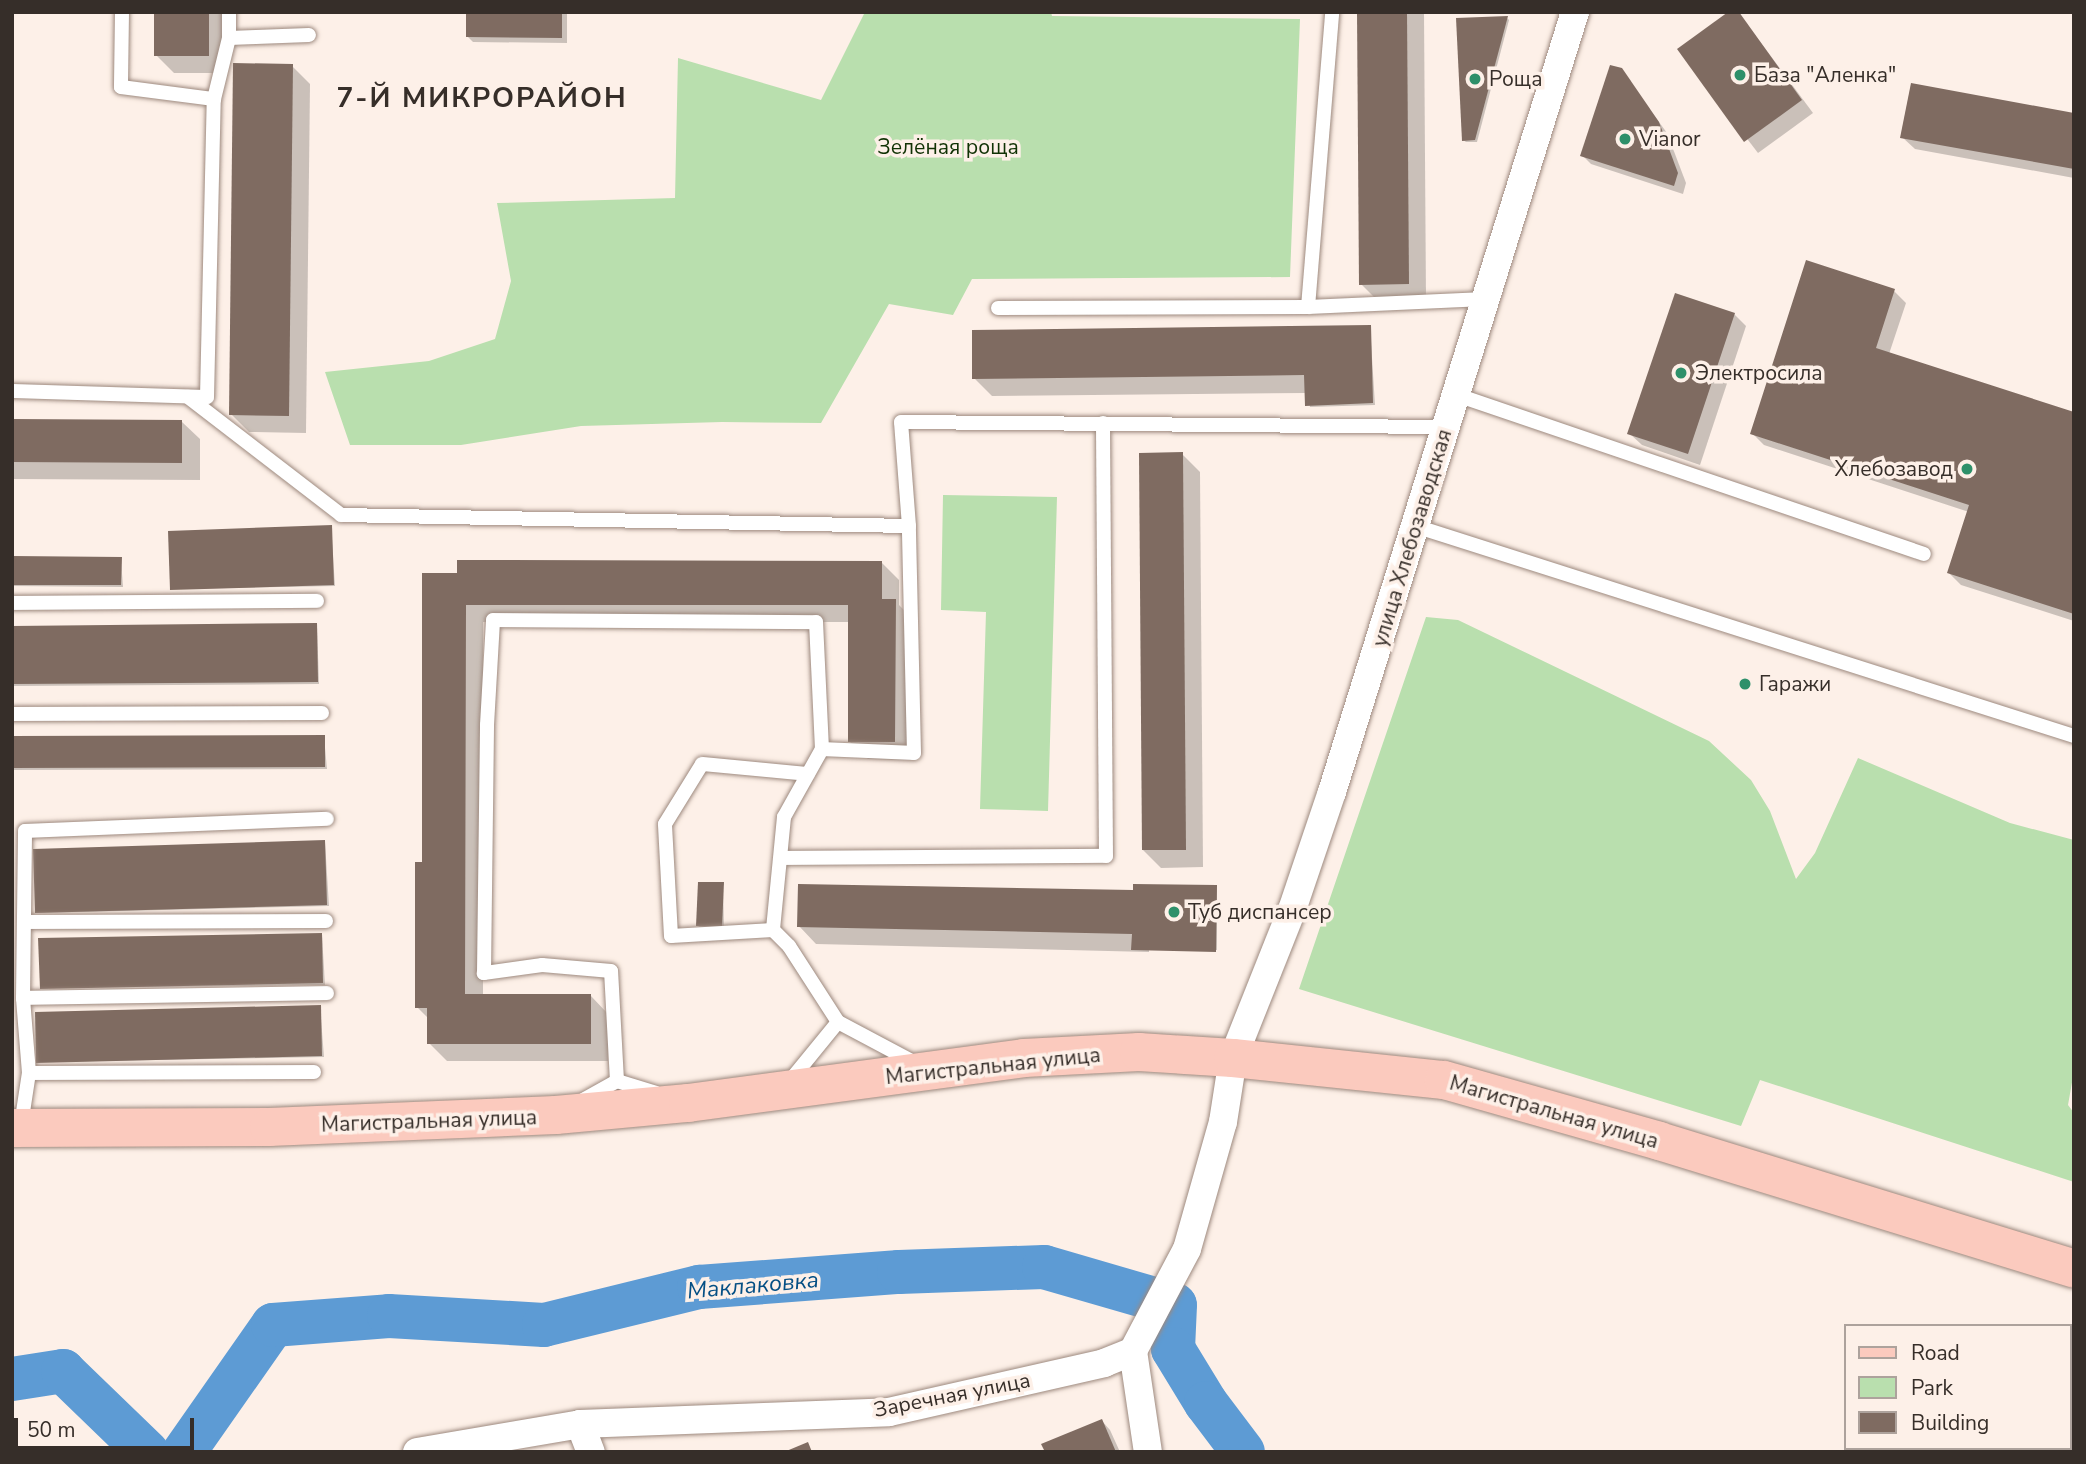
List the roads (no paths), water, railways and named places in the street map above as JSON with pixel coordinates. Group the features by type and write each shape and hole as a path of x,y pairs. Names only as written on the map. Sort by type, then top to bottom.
{"main road":[{"name":"Магистральная улица","path":"16,1128 269,1128 556,1115 688,1103 1024,1058 1139,1052 1233,1058 1444,1080 1659,1142 2074,1269"}],"street":[{"name":"улица Хлебозаводская","path":"1133,1351 1187,1249 1223,1122 1233,1058 1292,911 1457,396 1575,12"},
{"name":"Заречная улица","path":"417,1452 580,1424 889,1412 1104,1363 1133,1351"},
{"path":"1133,1351 1148,1452"},
{"path":"580,1424 591,1452"}],"lane":[{"path":"122,12 121,86 214,99"},
{"path":"12,391 207,397 214,99 229,38 229,12"},
{"path":"1308,307 1332,12"},
{"path":"229,38 309,34"},
{"path":"998,308 1308,307 1485,299"},
{"path":"1457,396 1924,554"},
{"path":"188,397 341,515 909,526"},
{"path":"822,749 915,753 909,526 901,422 1446,427"},
{"path":"782,859 1106,856 1103,423"},
{"path":"1415,526 2074,736"},
{"path":"12,603 317,601"},
{"path":"617,1081 611,971 542,965 484,973 486,725 493,620 816,622 822,749 784,817 773,930"},
{"path":"12,714 322,713"},
{"path":"808,774 702,764 665,824 671,936 773,930 789,946 838,1021 933,1072"},
{"path":"16,1128 29,1073 23,998 25,831 327,819"},
{"path":"25,922 326,921"},
{"path":"23,998 327,993"},
{"path":"781,1091 838,1021"},
{"path":"29,1073 314,1072"},
{"path":"556,1115 617,1081 688,1103"}],"waterway":[{"name":"Маклаковка","path":"184,1452 273,1325 389,1316 544,1325 699,1287 899,1272 1044,1267 1175,1305 1173,1349 1206,1403 1243,1452"},
{"name":"Маклаковка","path":"12,1379 63,1371 147,1452"}],"place":[{"name":"База \"Аленка\"","path":"1740,75"},
{"name":"Роща","path":"1475,79"},
{"name":"Vianor","path":"1625,139"},
{"name":"Электросила","path":"1681,373"},
{"name":"Хлебозавод","path":"1967,469"},
{"name":"Гаражи","path":"1745,684"},
{"name":"Туб диспансер","path":"1174,912"}],"district":[{"name":"7-Й МИКРОРАЙОН","path":"482,98"}],"park label":[{"name":"Зелёная роща","path":"948,147"}]}
